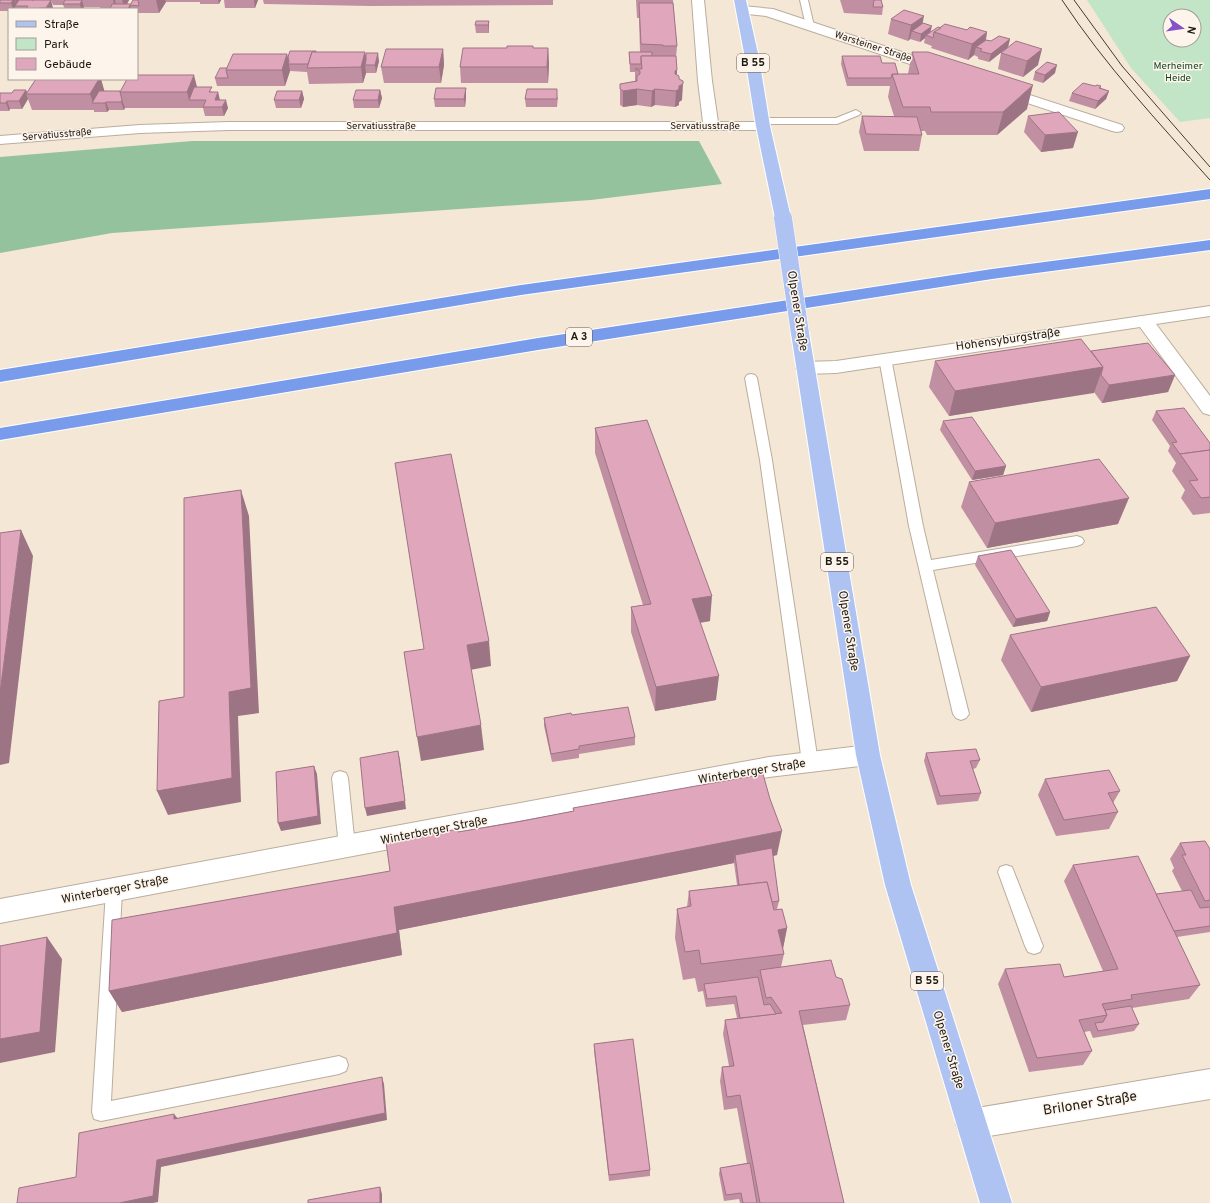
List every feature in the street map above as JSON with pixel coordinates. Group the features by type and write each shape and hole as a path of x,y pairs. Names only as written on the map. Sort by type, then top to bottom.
{"highway":[{"path":"0,376 521,290 1210,194"},
{"name":"A 3","path":"0,434 538,344 992,274 1210,245"}],"main road":[{"name":"Olpener Straße","path":"741,5 752,58 762,124 783,218 805,368 868,756 898,884 970,1124 996,1203"}],"street":[{"path":"698,0 705,81 711,126"},
{"name":"Warsteiner Straße","path":"741,5 768,12 952,73"},
{"path":"990,86 1117,128"},
{"name":"Servatiusstraße","path":"0,140 140,129 228,126 711,126 762,124"},
{"name":"Hohensyburgstraße","path":"805,368 836,367 885,358 1210,311"},
{"path":"1144,320 1210,409"},
{"name":"Winterberger Straße","path":"0,911 114,891 769,767 868,756"},
{"name":"Briloner Straße","path":"970,1124 1210,1084"}],"lane":[{"path":"804,0 810,26"},
{"path":"762,124 837,121 856,113"},
{"path":"885,358 916,526 961,714"},
{"path":"751,378 766,460 810,762"},
{"path":"926,566 1077,541"},
{"path":"340,778 347,847"},
{"path":"1006,872 1034,946"},
{"path":"114,891 101,1112 339,1065"}],"green space":[{"name":"Merheimer Heide","path":"1087,0 1210,0 1210,118 1180,122 1131,68"},
{"path":"192,141 699,141 722,184 591,200 112,233 0,253 0,157"}],"building":[{"path":"0,0 13,0 11,3 0,3"},
{"path":"19,0 51,0 46,8 27,8 28,6 15,6"},
{"path":"65,0 82,0 80,4 63,4"},
{"path":"133,0 138,0 139,6 130,5 128,8 110,8 112,4 131,4"},
{"path":"874,0 881,0 883,7 873,7"},
{"path":"639,3 673,3 677,46 641,44"},
{"path":"904,10 924,16 911,25 891,19"},
{"path":"476,21 489,21 488,25 475,25"},
{"path":"923,23 932,26 921,34 912,31"},
{"path":"945,24 967,30 970,27 987,32 972,44 934,32"},
{"path":"938,27 941,28 934,32 933,38 926,35"},
{"path":"999,36 1010,39 991,54 980,51 982,49 976,47 986,40 991,41"},
{"path":"1016,41 1042,49 1027,61 1001,53"},
{"path":"507,46 533,46 533,48 548,48 547,67 460,67 463,48 507,48"},
{"path":"386,49 443,49 439,67 381,67"},
{"path":"290,51 316,52 312,52 308,64 288,64"},
{"path":"312,52 365,52 361,67 307,68"},
{"path":"629,52 652,52 652,56 641,56 641,64 630,64"},
{"path":"912,52 928,52 1033,85 1003,112 931,112 930,107 903,107 892,74 919,74"},
{"path":"366,53 378,53 375,65 365,65"},
{"path":"233,54 287,54 282,70 226,70"},
{"path":"641,56 676,56 677,70 675,71 675,74 683,81 683,84 679,86 679,89 676,91 655,89 652,91 637,89 623,91 620,89 620,84 637,81 637,76 640,74 640,71 635,69 642,69"},
{"path":"842,56 880,56 882,63 895,63 898,74 892,74 891,78 848,78"},
{"path":"1047,62 1057,65 1045,75 1035,72"},
{"path":"220,68 227,68 228,78 215,78"},
{"path":"138,75 194,75 187,92 120,92 126,80 138,80"},
{"path":"35,80 98,80 90,94 26,94"},
{"path":"1083,83 1101,86 1099,88 1109,91 1098,101 1072,93"},
{"path":"194,87 212,87 209,92 218,92 215,100 226,100 222,107 203,107 206,100 189,100"},
{"path":"436,88 466,88 464,99 434,99"},
{"path":"527,89 557,89 557,99 525,99"},
{"path":"14,90 26,90 19,101 7,101 6,103 0,103 0,93 12,93"},
{"path":"356,90 380,90 378,100 353,100"},
{"path":"99,91 120,91 122,100 121,102 92,103"},
{"path":"277,91 302,91 299,100 274,100"},
{"path":"1059,112 1078,132 1045,135 1028,116"},
{"path":"862,116 917,117 922,135 866,134"},
{"path":"1081,339 1103,367 955,391 935,361"},
{"path":"1148,343 1175,375 1109,385 1101,375 1103,367 1091,351"},
{"path":"1184,408 1210,443 1210,450 1180,454 1172,443 1177,442 1156,411"},
{"path":"972,417 1006,466 975,471 943,421"},
{"path":"647,420 712,596 692,599 719,676 656,687 631,607 651,604 595,428"},
{"path":"1210,450 1210,497 1201,498 1189,481 1198,480 1180,454"},
{"path":"451,454 489,641 467,645 481,725 417,737 404,652 424,649 395,463"},
{"path":"1099,459 1129,498 995,523 969,482"},
{"path":"241,490 251,688 229,692 232,778 157,791 159,701 184,697 184,498"},
{"path":"21,530 0,693 0,533"},
{"path":"1011,550 1050,612 1016,619 978,556"},
{"path":"1156,607 1190,656 1041,687 1010,635"},
{"path":"628,707 635,737 579,746 579,749 551,754 544,718 571,713 572,715"},
{"path":"976,749 980,760 970,761 981,793 940,796 926,753"},
{"path":"398,751 405,801 365,808 360,758"},
{"path":"314,766 318,816 278,823 276,772"},
{"path":"1109,770 1120,791 1108,793 1118,812 1064,820 1045,779"},
{"path":"763,774 770,799 782,831 394,907 397,933 109,991 112,920 390,871 386,842 458,829 458,832 517,822 574,811 573,808"},
{"path":"1205,841 1210,849 1210,900 1205,901 1182,855 1186,855 1180,843"},
{"path":"772,848 779,901 772,902 767,882 739,885 735,855"},
{"path":"1138,856 1200,985 1131,995 1132,999 1102,1004 1107,1015 1079,1020 1092,1051 1037,1058 1005,969 1060,964 1064,977 1118,969 1073,865"},
{"path":"767,882 774,910 782,909 787,928 778,930 784,954 701,964 699,950 685,952 677,909 691,906 689,891"},
{"path":"1191,890 1200,908 1210,907 1210,926 1174,931 1156,894"},
{"path":"47,937 40,1032 0,1039 0,946"},
{"path":"831,960 836,977 842,979 850,1005 799,1011 844,1203 760,1203 740,1095 727,1097 722,1067 734,1066 725,1020 782,1013 771,997 766,998 760,970"},
{"path":"758,977 764,1005 770,1004 776,1014 740,1018 736,996 707,999 704,984"},
{"path":"1131,1006 1139,1024 1098,1031 1095,1023 1103,1022 1107,1015 1105,1010"},
{"path":"633,1039 650,1170 609,1175 594,1044"},
{"path":"382,1077 385,1113 157,1160 153,1196 119,1203 17,1203 19,1188 76,1177 79,1133 174,1114 174,1119"},
{"path":"750,1163 757,1203 743,1203 741,1193 726,1195 720,1168"},
{"path":"380,1187 380,1203 308,1203 308,1200"}],"tram line":[{"path":"1062,0 1114,70 1210,180"},
{"path":"1074,0 1122,66 1210,167"}]}
